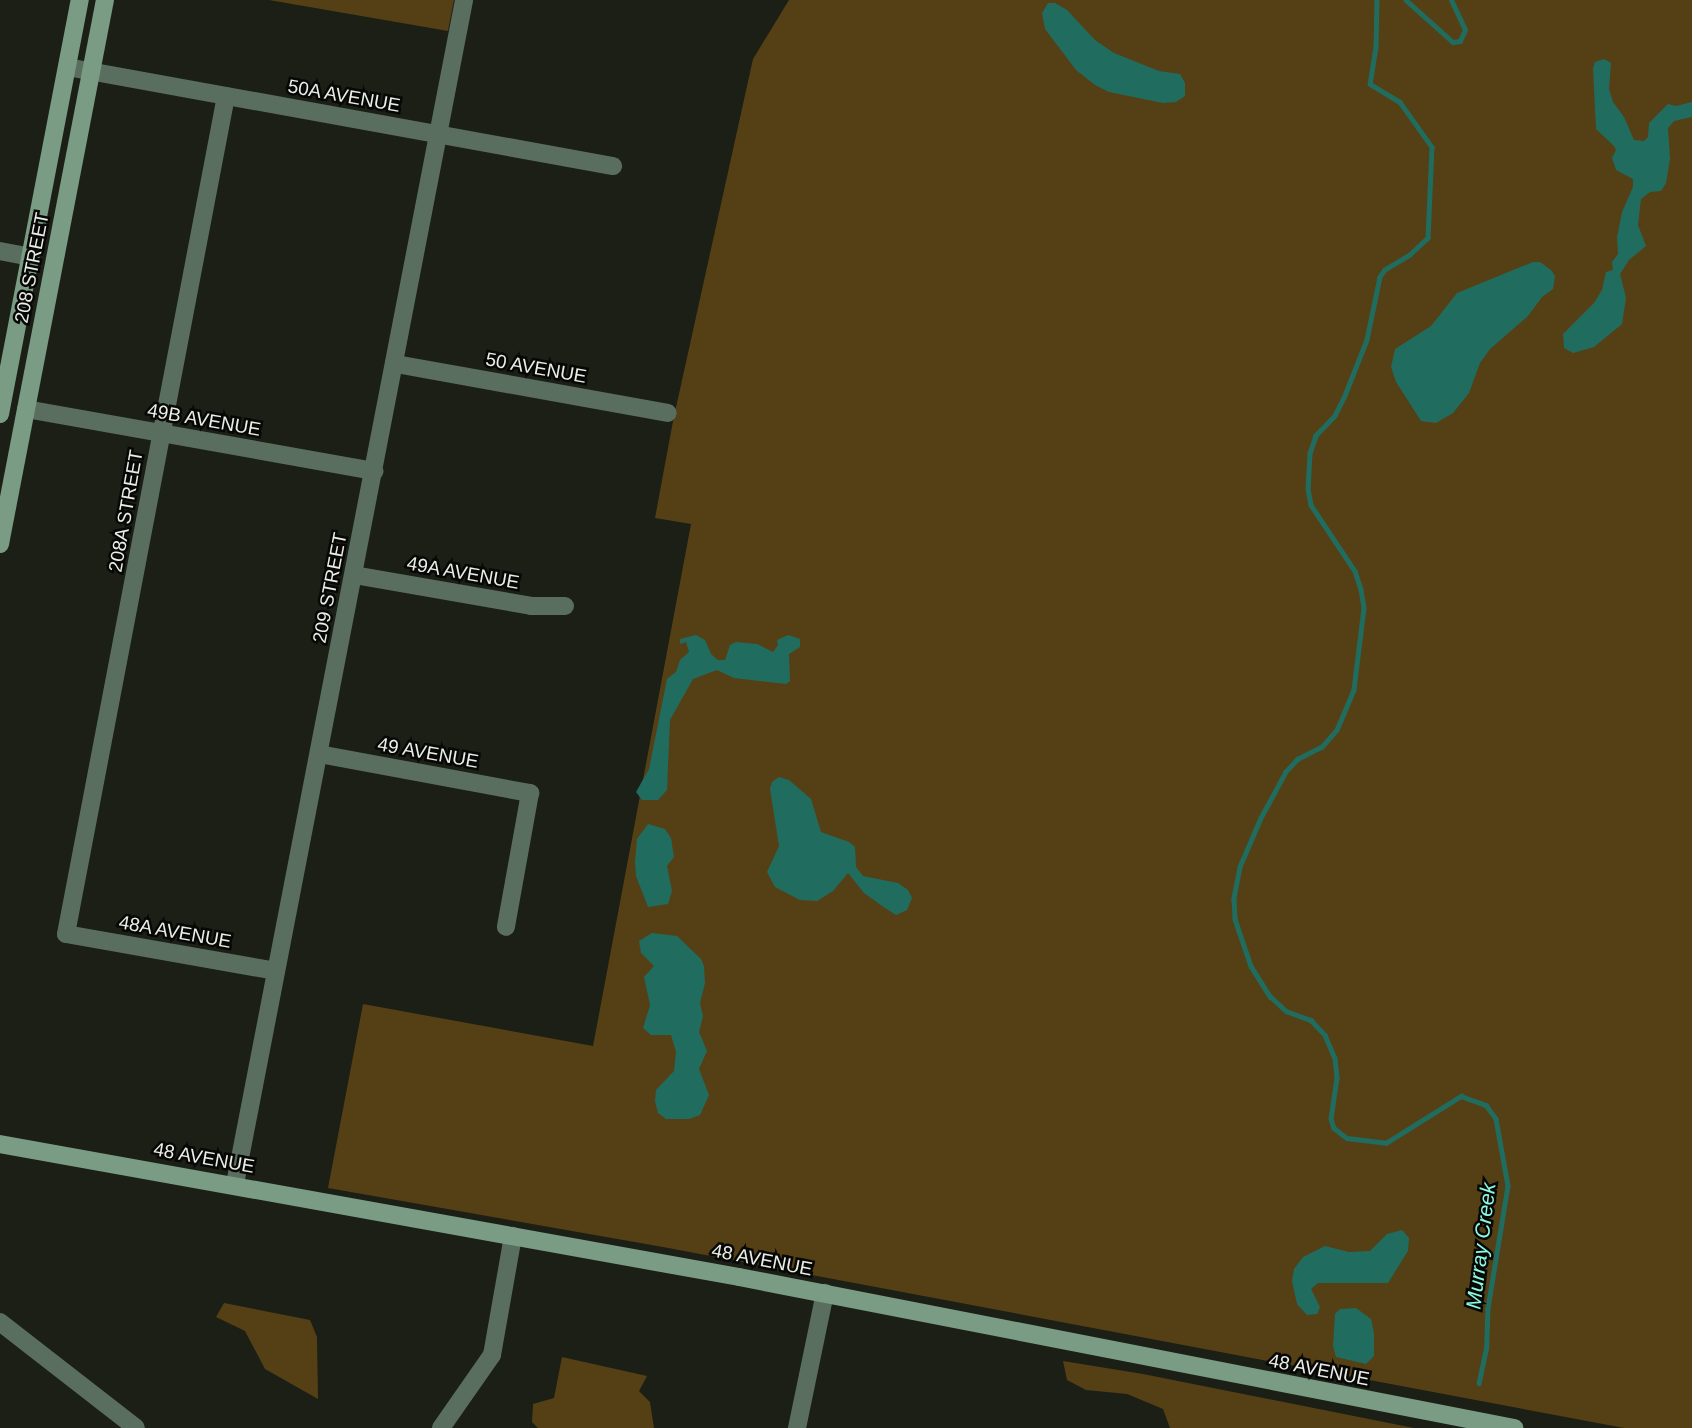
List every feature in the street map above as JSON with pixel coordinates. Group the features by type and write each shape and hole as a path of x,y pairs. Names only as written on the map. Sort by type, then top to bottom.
{"main road":[{"name":"208 STREET","path":"0,414 80,0"},
{"name":"208 STREET","path":"0,544 105,0"},
{"name":"48 AVENUE","path":"0,1144 235,1184 825,1293 1514,1428"}],"street":[{"name":"209 STREET","path":"235,1184 396,364 464,0"},
{"name":"50A AVENUE","path":"67,67 613,166"},
{"name":"208A STREET","path":"66,934 226,96"},
{"path":"0,251 30,257"},
{"name":"50 AVENUE","path":"396,364 668,413"},
{"name":"49B AVENUE","path":"26,409 375,471"},
{"name":"49A AVENUE","path":"354,575 531,606 565,606"},
{"name":"49 AVENUE","path":"319,754 530,793 506,928"},
{"name":"48A AVENUE","path":"66,934 276,971"},
{"path":"442,1428 492,1355 513,1236"},
{"path":"797,1428 825,1293"},
{"path":"0,1322 136,1428"}],"shaded area":[{"path":"269,0 454,0 448,31"},
{"path":"789,0 1692,0 1692,1428 1624,1428 663,1247 328,1188 363,1004 593,1046 691,524 655,518 673,421 753,59"},
{"path":"224,1303 310,1320 317,1337 318,1399 265,1369 245,1331 216,1317"},
{"path":"562,1357 647,1376 639,1391 650,1402 654,1428 538,1428 532,1422 533,1404 554,1398"},
{"path":"1063,1361 1143,1374 1414,1428 1170,1428 1163,1409 1127,1394 1086,1390 1067,1380"}],"water":[{"path":"1048,3 1055,3 1067,10 1095,40 1114,53 1159,71 1180,74 1185,83 1185,96 1176,102 1163,103 1109,92 1095,85 1076,70 1045,29 1042,13"},
{"path":"1604,59 1611,63 1609,89 1613,102 1624,117 1634,140 1644,141 1648,137 1649,123 1668,104 1676,106 1692,102 1692,117 1674,121 1668,128 1670,159 1666,183 1661,191 1650,192 1641,199 1638,225 1646,246 1629,260 1620,274 1626,298 1622,324 1594,347 1573,353 1564,348 1563,334 1594,303 1602,290 1606,272 1613,270 1612,262 1618,254 1617,237 1622,212 1633,187 1633,179 1616,170 1612,158 1616,150 1614,146 1596,129 1593,69 1595,62"},
{"path":"1533,262 1540,262 1551,270 1555,276 1553,289 1542,297 1528,316 1490,349 1480,363 1469,393 1453,413 1436,423 1421,421 1396,382 1391,367 1395,349 1431,326 1457,293"},
{"path":"696,635 705,640 711,654 718,660 725,660 730,645 736,642 757,644 773,652 778,645 777,640 788,635 800,639 800,647 789,654 790,681 786,684 734,678 717,670 693,679 670,720 667,790 658,800 642,800 636,792 649,769 667,679 676,672 680,660 689,652 686,642 680,644 680,639"},
{"path":"779,777 789,780 811,799 821,832 849,842 855,847 856,867 863,876 898,883 908,890 912,898 907,910 896,915 864,893 848,873 833,891 817,901 800,900 775,887 767,872 779,846 770,789 772,782"},
{"path":"648,824 665,829 671,838 674,857 667,866 672,891 668,904 648,907 636,876 635,862 637,839"},
{"path":"652,933 677,936 701,959 704,966 705,983 700,1003 703,1016 699,1032 707,1051 699,1069 709,1095 700,1115 689,1119 666,1119 658,1113 655,1101 656,1090 674,1071 676,1052 671,1035 651,1035 643,1028 650,1005 644,977 654,966 641,953 639,941"},
{"path":"1402,1230 1409,1238 1408,1251 1388,1283 1318,1283 1311,1289 1320,1307 1317,1314 1307,1315 1297,1304 1292,1281 1294,1269 1303,1257 1325,1246 1349,1252 1370,1251 1387,1234"},
{"path":"1356,1308 1371,1319 1374,1333 1374,1356 1366,1364 1336,1357 1333,1346 1335,1314 1340,1309"}],"waterway":[{"name":"Murray Creek","path":"1377,0 1376,47 1370,84 1400,102 1432,147 1428,238 1410,255 1385,270 1380,277 1367,340 1344,398 1335,416 1316,436 1310,453 1308,489 1311,505 1355,571 1361,589 1364,608 1354,690 1337,730 1322,747 1298,759 1286,772 1261,818 1240,867 1234,898 1235,919 1251,966 1270,996 1286,1011 1311,1020 1325,1035 1335,1058 1337,1078 1331,1119 1334,1128 1347,1138 1386,1143 1461,1096 1486,1105 1496,1119 1508,1186 1488,1308 1487,1346 1479,1383"},
{"name":"Murray Creek","path":"1406,0 1453,42 1460,41 1465,30 1451,0"}]}
